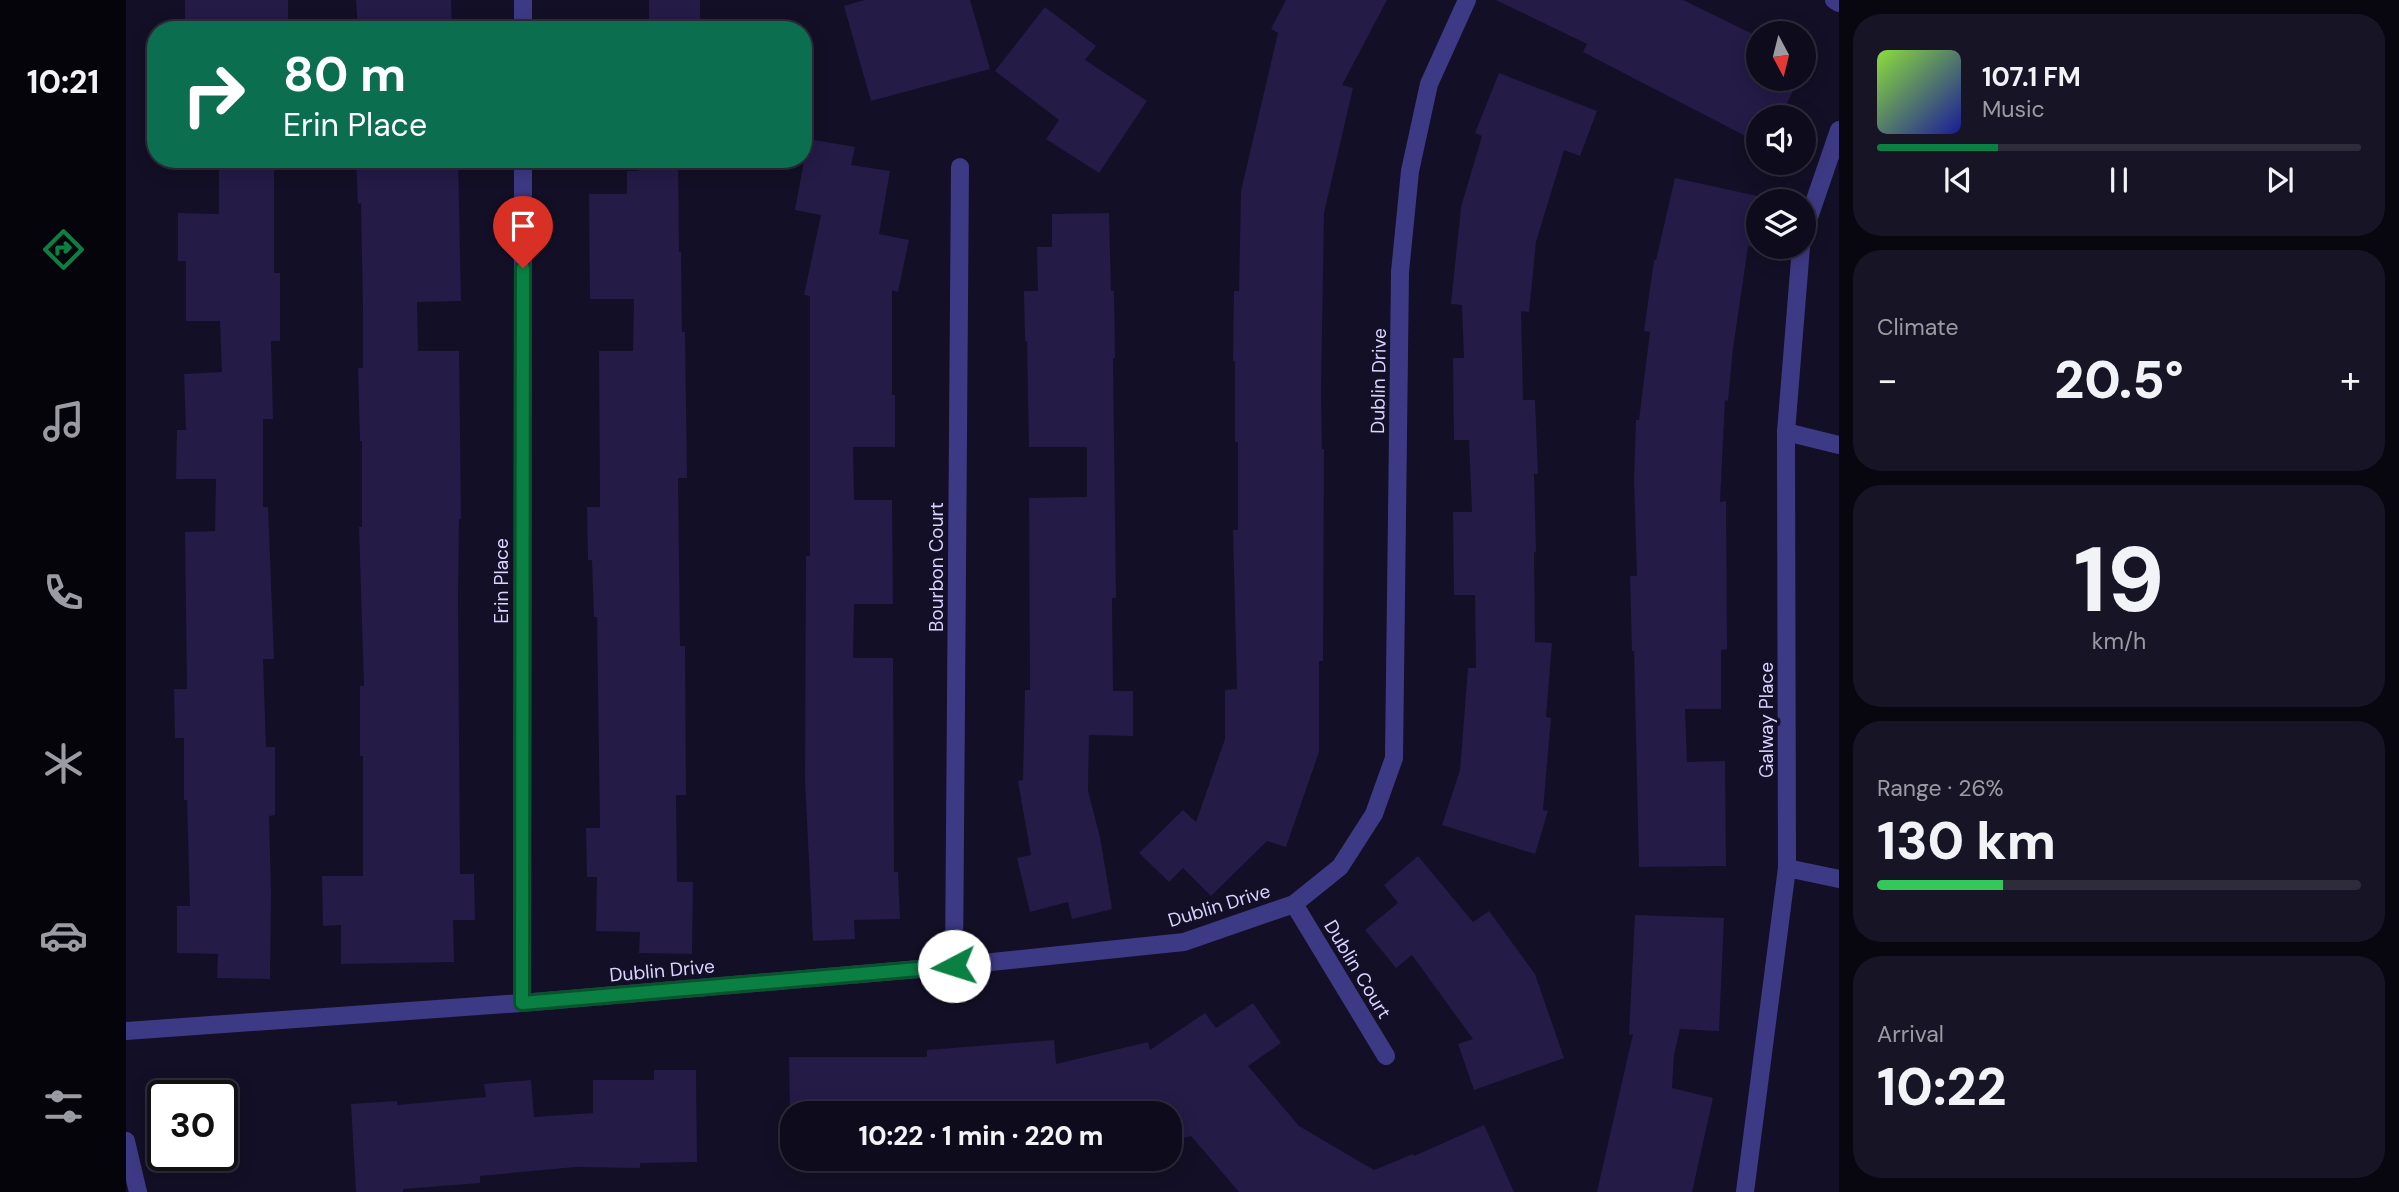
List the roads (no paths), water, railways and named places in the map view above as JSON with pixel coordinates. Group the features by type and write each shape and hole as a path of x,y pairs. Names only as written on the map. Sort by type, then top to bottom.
{"street":[{"path":"523,0 523,21"},
{"name":"Dublin Drive","path":"126,1031 522,1003 954,966 1184,942 1294,904 1340,867 1374,814 1394,758 1400,271 1410,171 1429,84 1467,0"},
{"path":"1834,0 1839,3"},
{"path":"1816,197 1839,130"},
{"name":"Bourbon Court","path":"954,966 960,167"},
{"name":"Erin Place","path":"522,1003 523,168"},
{"name":"Galway Place","path":"1745,1192 1787,868 1786,432 1800,259"},
{"path":"1786,432 1839,445"},
{"path":"1787,868 1839,879"},
{"name":"Dublin Court","path":"1294,904 1386,1056"},
{"path":"126,1141 138,1192"}]}
